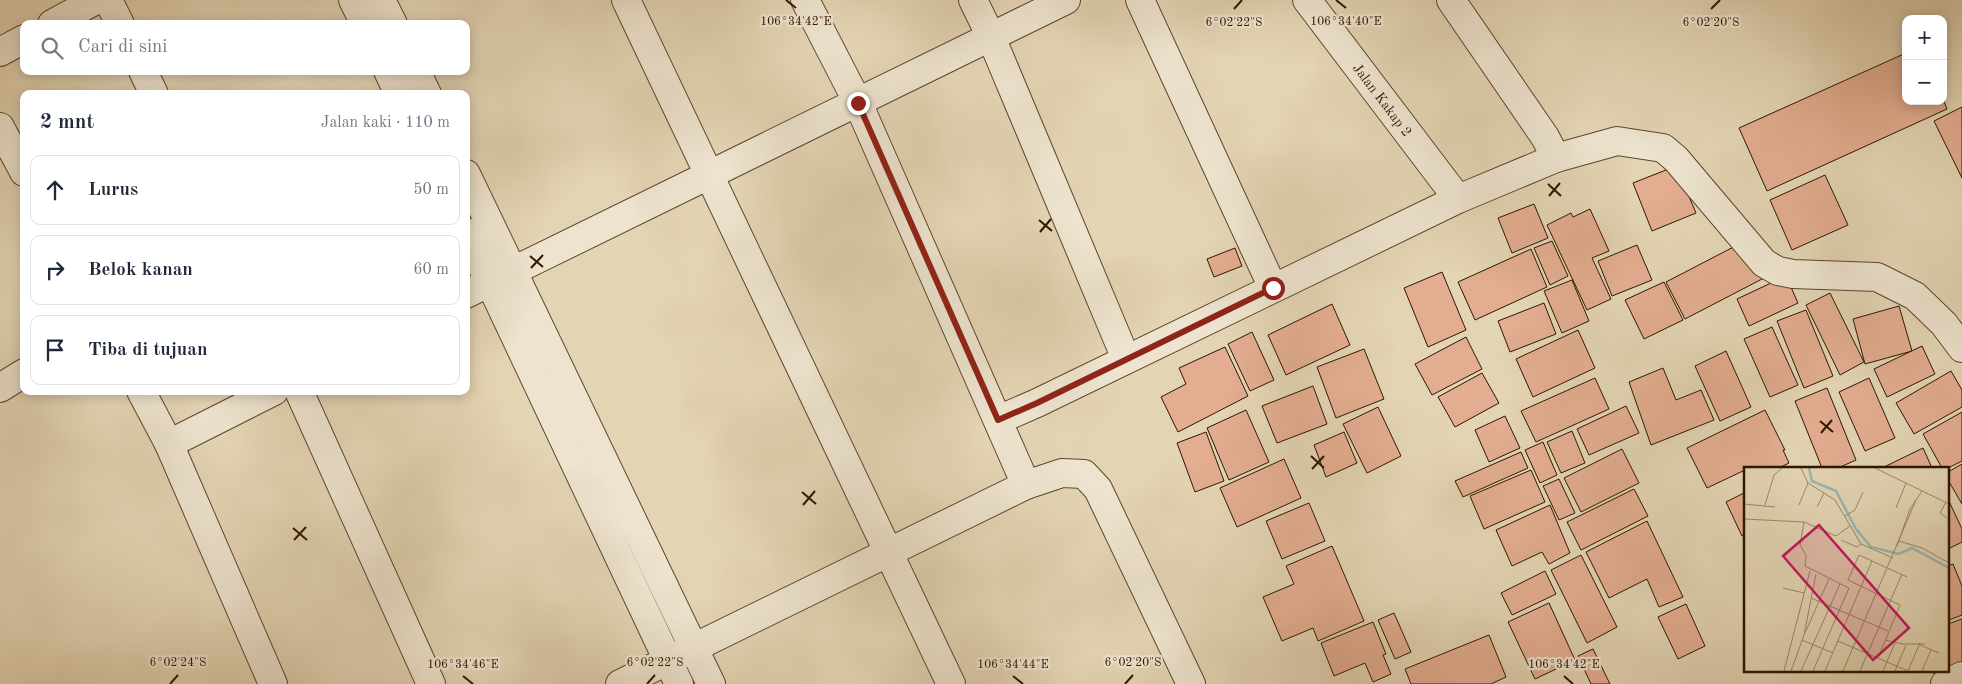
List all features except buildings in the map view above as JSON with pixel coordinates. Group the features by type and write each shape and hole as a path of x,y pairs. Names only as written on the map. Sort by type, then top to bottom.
{"street":[{"path":"59,20 96,0"},
{"path":"108,0 118,20"},
{"path":"353,0 363,20"},
{"path":"381,0 391,20"},
{"path":"626,0 711,175 888,554 951,684"},
{"path":"806,0 858,103 1026,485"},
{"path":"972,0 991,37 1126,359"},
{"path":"470,292 1066,0"},
{"path":"1140,0 1273,288"},
{"name":"Jalan Kakap 2","path":"1307,0 1458,198"},
{"path":"1452,0 1545,137 1556,158"},
{"path":"0,52 20,41"},
{"path":"145,75 152,90"},
{"path":"390,75 397,90"},
{"path":"418,75 425,90"},
{"path":"0,127 20,164"},
{"path":"998,420 1037,403 1458,198 1556,158 1617,141 1663,148 1676,159 1764,263 1778,271 1793,274 1877,277 1915,296 1944,324 1962,348"},
{"path":"470,185 502,276 673,672"},
{"path":"470,237 502,276 711,684"},
{"path":"0,388 20,376"},
{"path":"143,395 169,444 273,684"},
{"path":"169,444 266,395"},
{"path":"301,395 431,684"},
{"path":"620,684 673,672 693,648 1026,485 1062,473 1084,474 1098,488 1191,684"},
{"path":"1944,684 1962,676"}],"route":[{"path":"858,103 998,420 1037,403 1273,288"}]}
